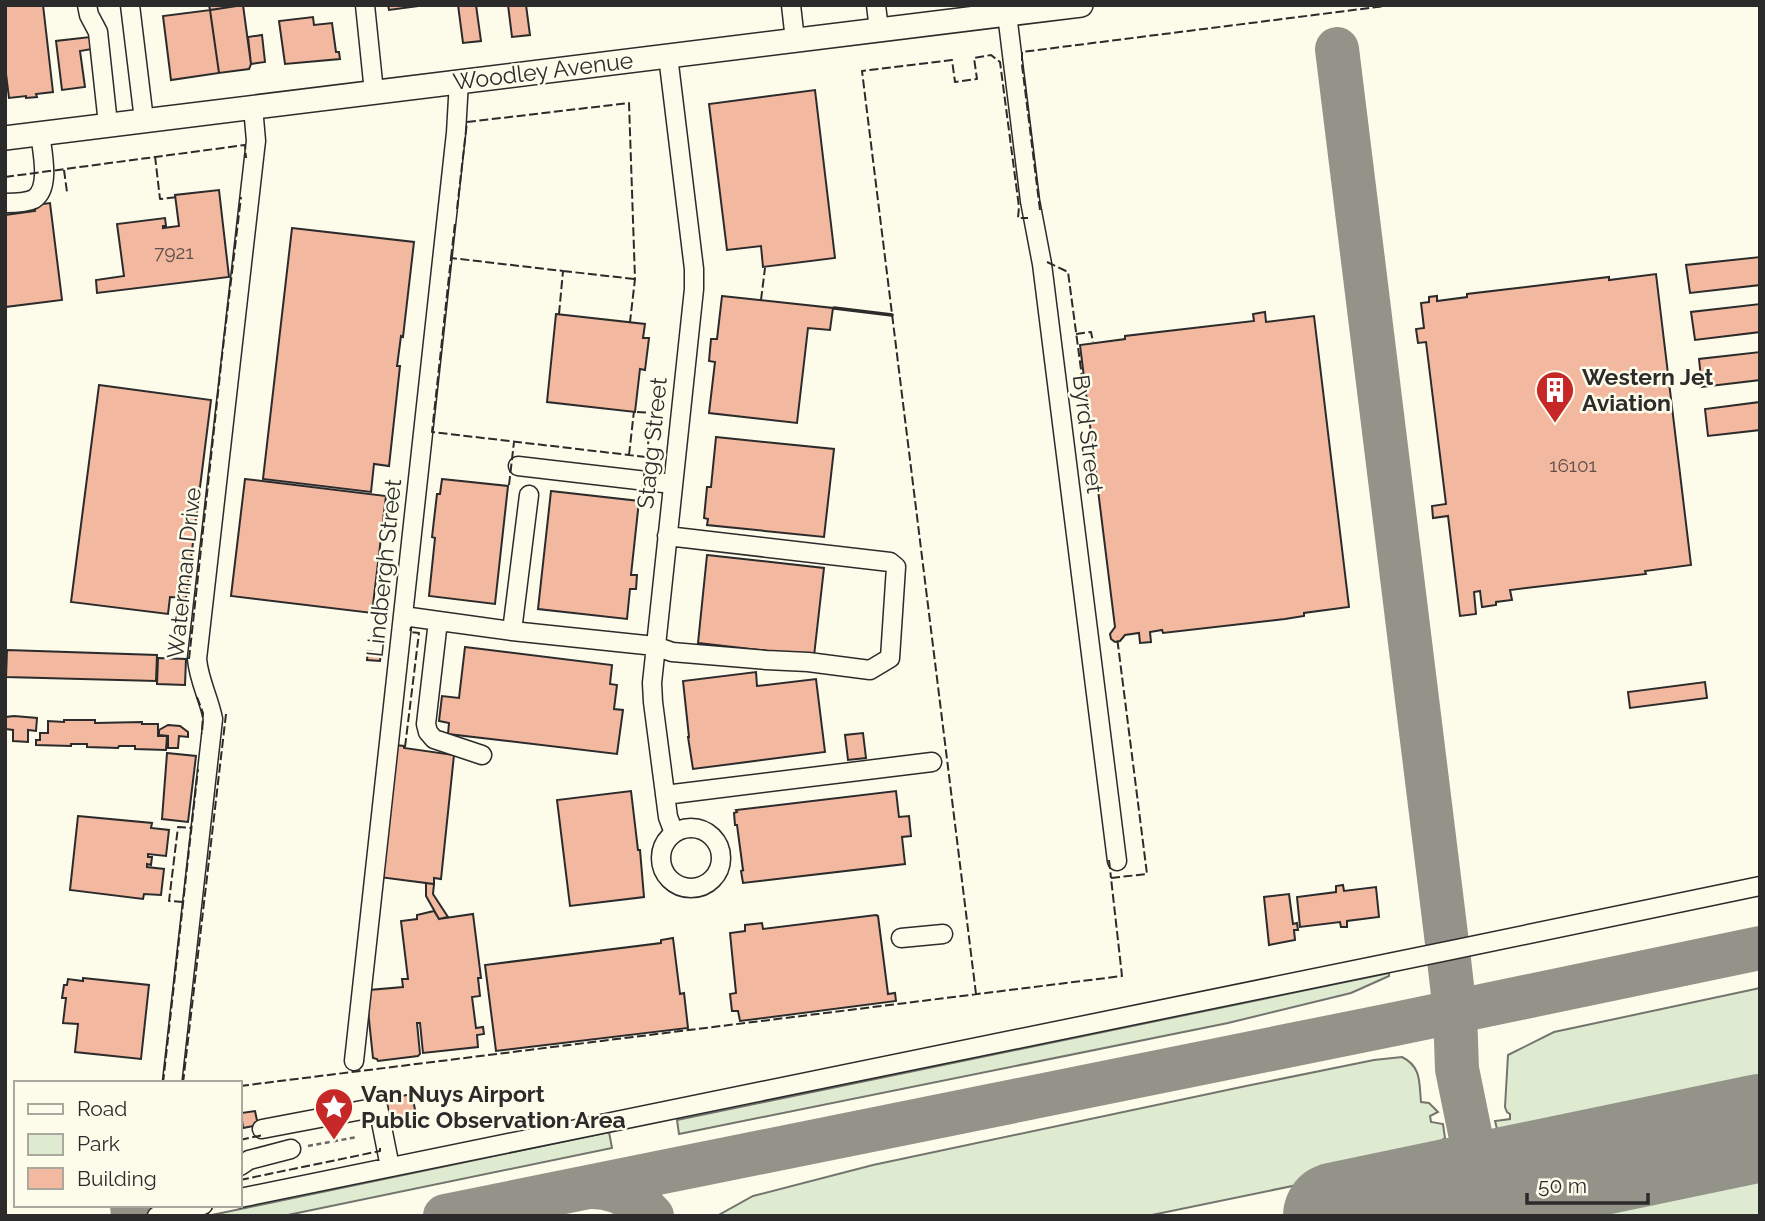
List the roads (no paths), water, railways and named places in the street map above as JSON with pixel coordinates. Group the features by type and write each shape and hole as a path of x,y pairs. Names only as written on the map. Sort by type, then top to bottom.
{"main road":[{"name":"Woodley Avenue","path":"5,138 1081,5"}],"street":[{"path":"87,5 98,32 108,124"},
{"path":"130,5 144,120"},
{"path":"365,5 374,92"},
{"path":"791,5 795,40"},
{"path":"876,5 879,30"},
{"name":"Byrd Street","path":"1007,14 1030,201 1042,264 1117,861"},
{"name":"Stagg Street","path":"668,56 694,269 652,683 668,817 674,833"},
{"name":"Lindbergh Street","path":"354,1060 455,146 459,81"},
{"name":"Waterman Drive","path":"172,1081 213,719 199,675 197,659 255,149 253,107"},
{"path":"5,204 33,199 43,189 40,133"},
{"path":"517,466 672,484"},
{"path":"512,631 529,495"},
{"path":"403,617 655,646 671,652 808,662 870,670 890,658 896,567 890,562 667,536"},
{"path":"438,621 426,724 428,732 434,739 482,755"},
{"path":"665,795 932,762"},
{"path":"242,1198 1760,886"},
{"path":"901,939 943,934"},
{"path":"262,1129 378,1107 390,1167"},
{"path":"242,1165 249,1160 291,1149"},
{"path":"157,1216 188,1207"}],"place":[{"name":"Western Jet Aviation","path":"1555,424"},
{"name":"Van Nuys Airport Public Observation Area","path":"334,1141"}]}
